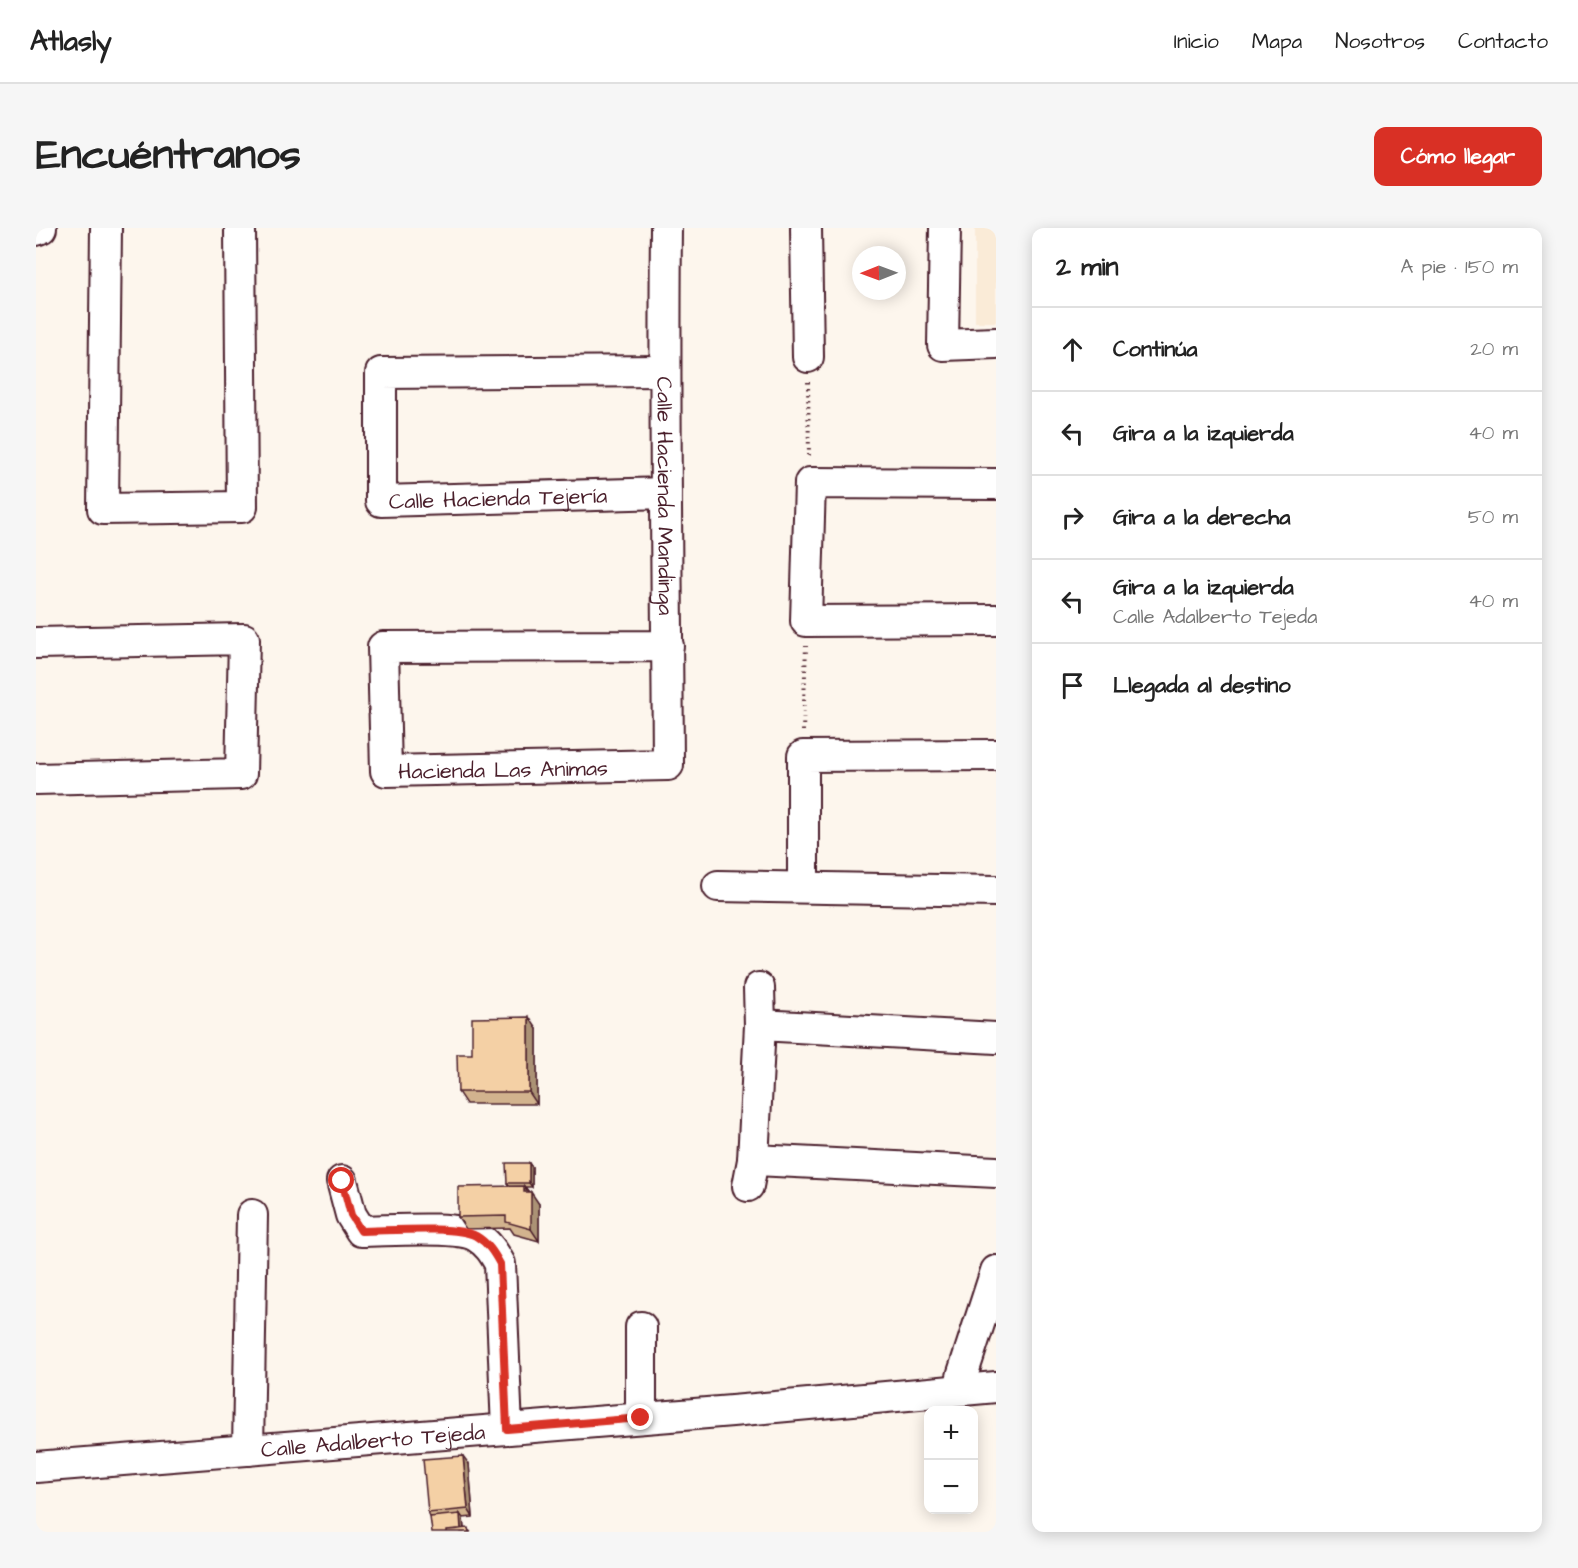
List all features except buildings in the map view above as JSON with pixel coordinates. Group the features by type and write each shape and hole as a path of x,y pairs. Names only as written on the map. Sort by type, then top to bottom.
{"street":[{"path":"36,230 41,228"},
{"path":"106,228 103,509 242,507 240,228"},
{"name":"Calle Hacienda Mandinga","path":"666,228 664,371 668,765"},
{"path":"806,228 808,357"},
{"path":"945,228 943,345 996,343"},
{"name":"Calle Hacienda Tejería","path":"664,371 381,373 381,501 666,493"},
{"path":"996,484 810,483 806,621 996,620"},
{"path":"36,643 244,639 241,774 36,779"},
{"name":"Hacienda Las Animas","path":"668,646 383,647 386,771 668,765"},
{"path":"803,887 803,756 996,755"},
{"path":"718,886 996,891"},
{"path":"759,988 760,1025 751,1173 996,1172"},
{"path":"760,1025 996,1038"},
{"path":"342,1181 351,1215 361,1231 458,1230 476,1236 491,1248 500,1264 507,1429"},
{"path":"248,1449 252,1215"},
{"path":"959,1390 996,1274"},
{"path":"641,1327 641,1418"},
{"name":"Calle Adalberto Tejeda","path":"36,1467 996,1387"}],"path":[{"path":"808,357 810,483"},
{"path":"803,756 806,621"}],"shaded area":[{"path":"975,228 996,228 996,322 975,322"}],"route":[{"path":"342,1181 351,1215 361,1231 458,1230 476,1236 491,1248 500,1264 507,1429 641,1418"}]}
